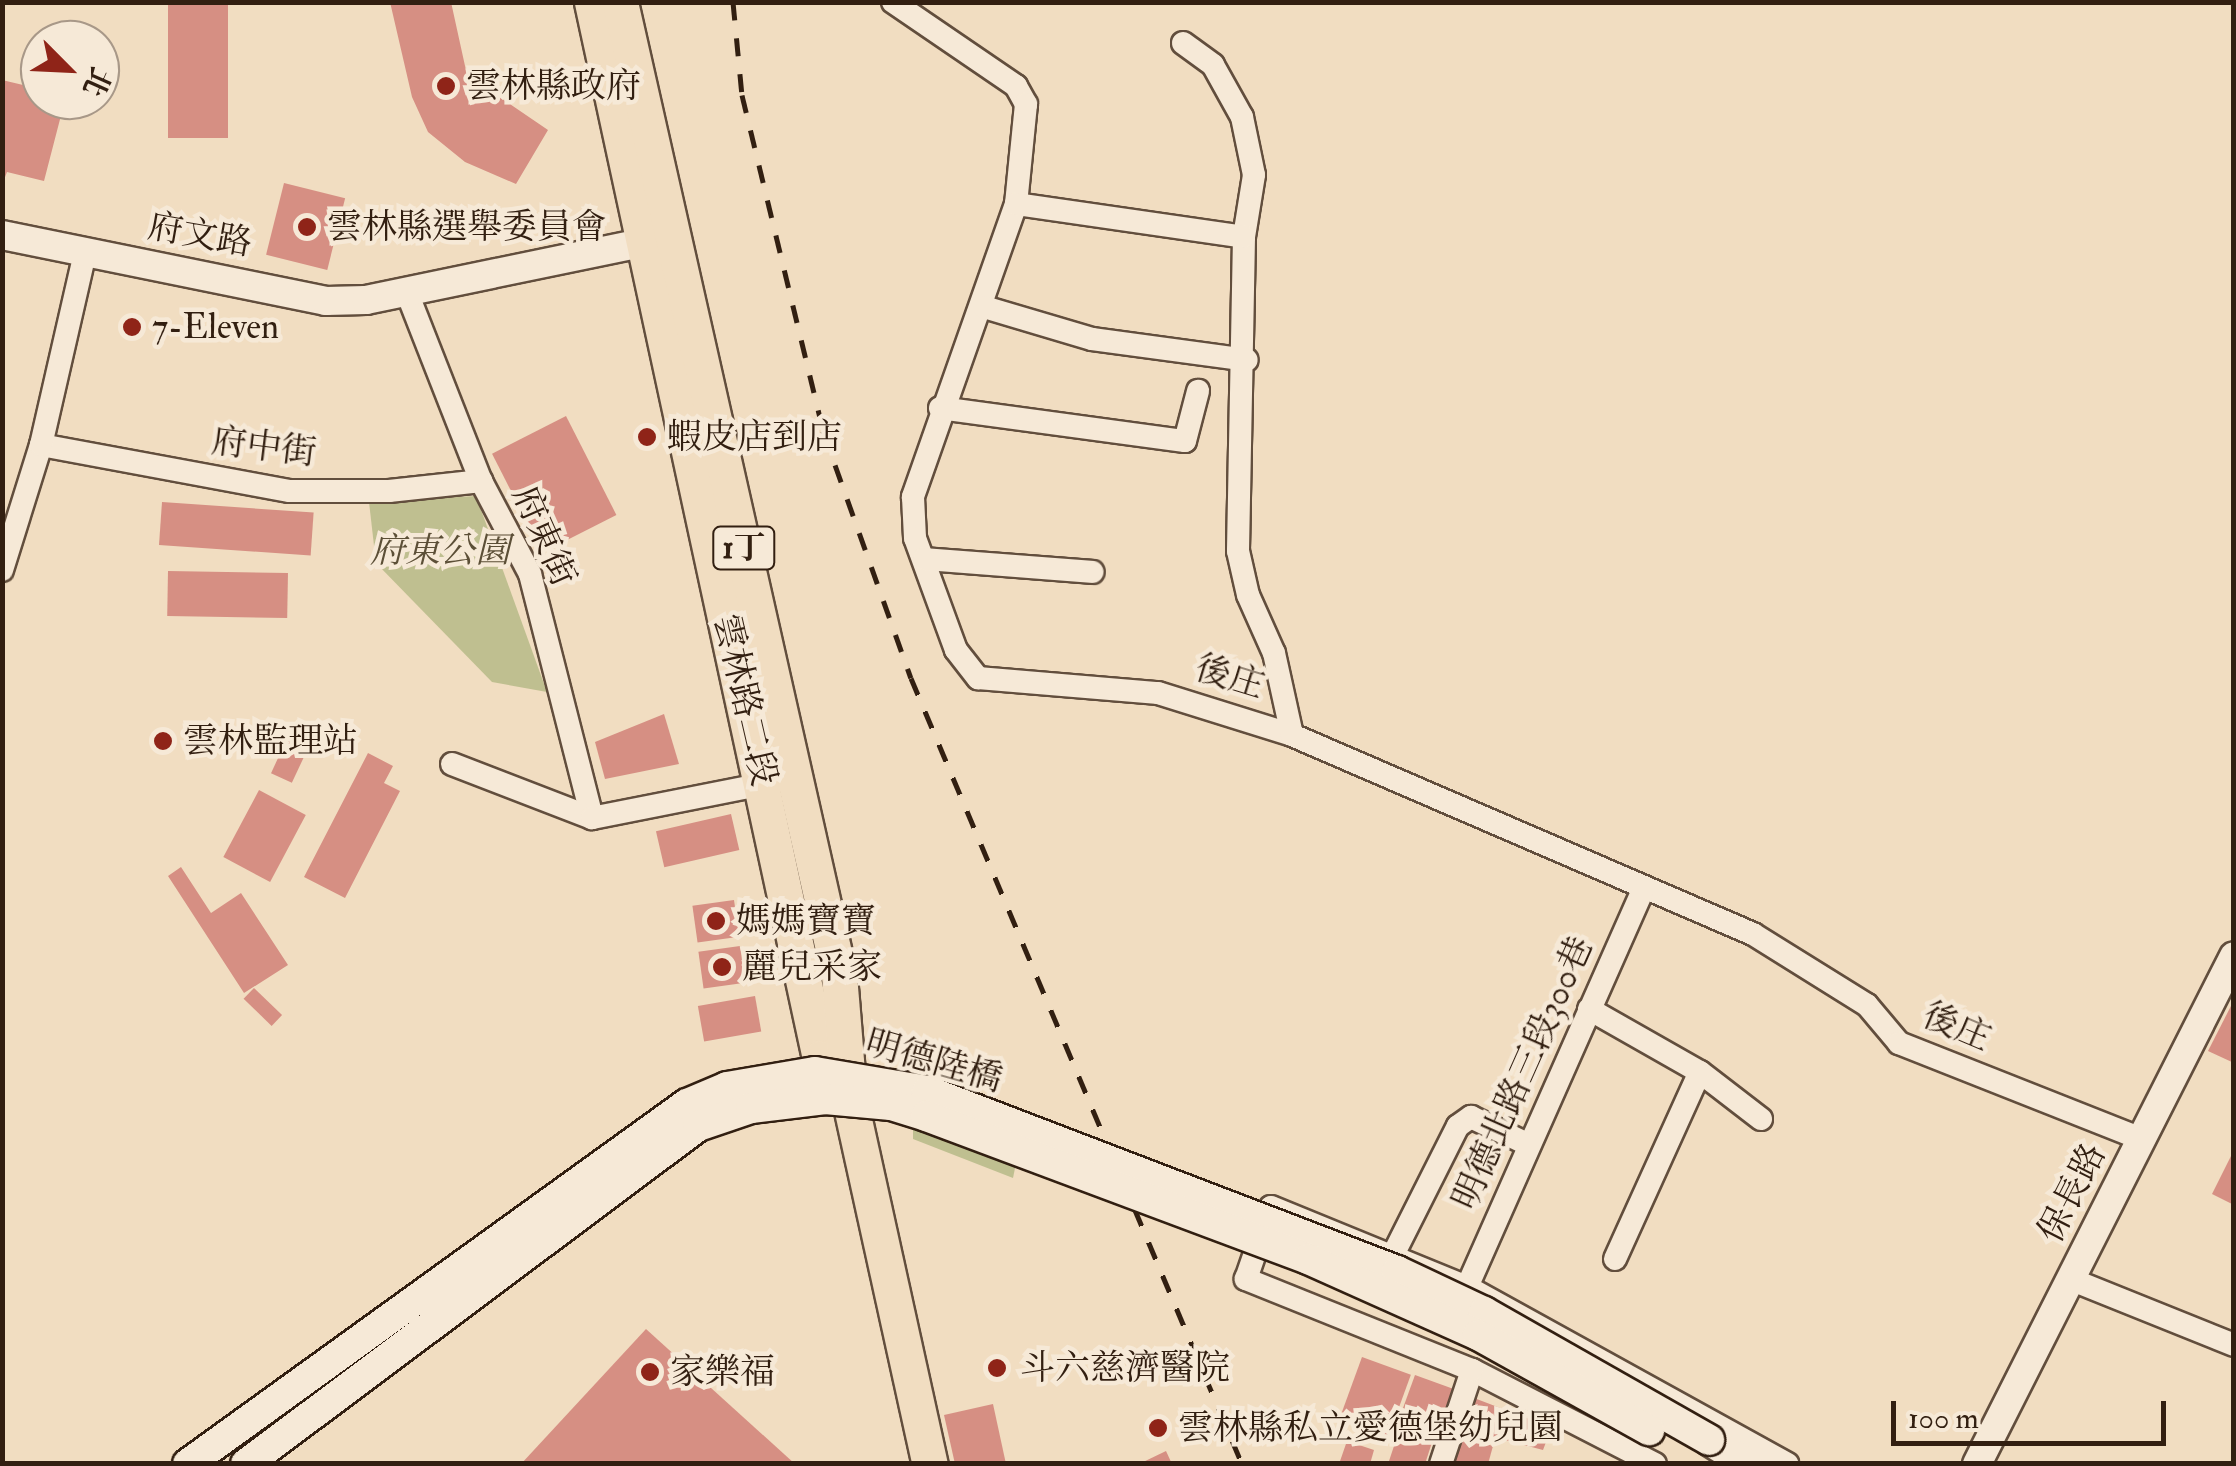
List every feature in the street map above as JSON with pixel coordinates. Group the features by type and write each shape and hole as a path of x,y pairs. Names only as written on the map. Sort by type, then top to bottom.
{"main road":[{"name":"雲林路二段","path":"592,2 662,239"},
{"name":"雲林路二段","path":"620,2 662,239 779,782 820,1058 849,1097"},
{"name":"雲林路二段","path":"779,782 839,975 849,1097 930,1464"},
{"name":"明德陸橋","path":"188,1464 687,1104 728,1087 815,1072 927,1091 1397,1271 1484,1312 1706,1454"},
{"name":"明德陸橋","path":"246,1464 698,1126 751,1108 826,1100 892,1104 1308,1259 1478,1335 1706,1454"},
{"path":"1706,1454 1748,1464"}],"street":[{"name":"後庄","path":"893,2 1016,86 1026,104 1016,204 984,307 940,408 913,498 915,538 956,650 978,678 1158,693 1292,735 1754,934 1867,1004 1899,1044 2141,1139"},
{"path":"1183,42 1213,64 1242,117 1254,175 1244,237 1246,360 1238,551 1248,595 1274,653 1292,735"},
{"path":"1016,204 1244,237"},
{"name":"府文路","path":"2,235 326,301 406,290 662,239"},
{"path":"2,570 41,445 85,253"},
{"name":"府東街","path":"406,290 481,481 530,574 592,818"},
{"path":"984,307 1092,339 1246,360"},
{"path":"940,408 1185,441 1198,390"},
{"name":"府中街","path":"41,445 290,491 389,491 481,481"},
{"path":"924,559 1092,572"},
{"path":"452,764 592,818 779,782"},
{"name":"明德北路三段300巷","path":"1467,1287 1527,1144 1644,888"},
{"name":"保長路","path":"1976,1464 2234,956"},
{"path":"1588,1009 1700,1072 1761,1119"},
{"path":"1614,1259 1700,1072"},
{"path":"1394,1253 1458,1126 1471,1117 1527,1144"},
{"path":"1649,1462 1472,1370 1246,1279 1271,1207 1394,1253 1467,1287 1787,1464"},
{"path":"2070,1278 2234,1345"},
{"path":"1440,1464 1472,1370"}],"green space":[{"name":"府東公園","path":"476,496 547,692 492,682 376,563 369,502"},
{"path":"913,1081 1025,1119 1013,1178 913,1139"}],"building":[{"path":"168,2 228,2 228,138 168,138"},
{"name":"雲林縣政府","path":"390,2 451,2 467,75 548,130 516,184 465,162 428,132 412,97"},
{"path":"2,80 20,84 20,120 60,120 44,181 7,172 2,185"},
{"name":"雲林縣選舉委員會","path":"284,183 345,198 327,270 266,255"},
{"path":"566,416 616,515 542,553 492,454"},
{"path":"162,502 314,513 311,555 159,545"},
{"path":"168,571 288,573 287,618 167,616"},
{"path":"664,714 679,764 605,779 595,742"},
{"path":"293,726 314,736 292,783 271,773"},
{"path":"368,753 393,766 384,783 400,791 345,898 304,877"},
{"path":"259,790 306,815 270,882 223,857"},
{"path":"731,814 739,850 664,867 656,831"},
{"path":"181,867 211,913 241,893 288,965 244,993 168,876"},
{"name":"媽媽寶寶","path":"734,900 739,937 698,942 692,906"},
{"name":"麗兒采家","path":"740,946 745,983 704,988 698,952"},
{"path":"254,988 282,1015 272,1026 244,999"},
{"path":"755,996 761,1031 704,1042 698,1006"},
{"path":"2234,1000 2234,1063 2208,1051"},
{"path":"2234,1150 2234,1205 2212,1194"},
{"name":"家樂福","path":"646,1329 795,1464 521,1464"},
{"path":"1362,1357 1411,1375 1389,1436 1340,1418"},
{"path":"1415,1375 1459,1391 1447,1424 1403,1408"},
{"path":"1474,1398 1540,1423 1537,1433 1548,1437 1543,1450 1462,1429"},
{"path":"993,1404 1006,1464 955,1464 944,1415"},
{"path":"1404,1416 1437,1427 1425,1464 1388,1464"},
{"path":"1460,1436 1493,1446 1488,1464 1451,1464"},
{"path":"1347,1441 1374,1450 1370,1464 1339,1464"},
{"path":"1166,1451 1172,1464 1139,1464"}],"railway":[{"path":"733,2 742,95 823,431 911,678 1242,1464"}],"place":[{"name":"雲林縣政府","path":"446,86"},
{"name":"雲林縣選舉委員會","path":"307,227"},
{"name":"7-Eleven","path":"132,327"},
{"name":"蝦皮店到店","path":"647,437"},
{"name":"雲林監理站","path":"163,741"},
{"name":"媽媽寶寶","path":"716,921"},
{"name":"麗兒采家","path":"722,967"},
{"name":"斗六慈濟醫院","path":"997,1368"},
{"name":"家樂福","path":"650,1372"},
{"name":"雲林縣私立愛德堡幼兒園","path":"1158,1428"}]}
